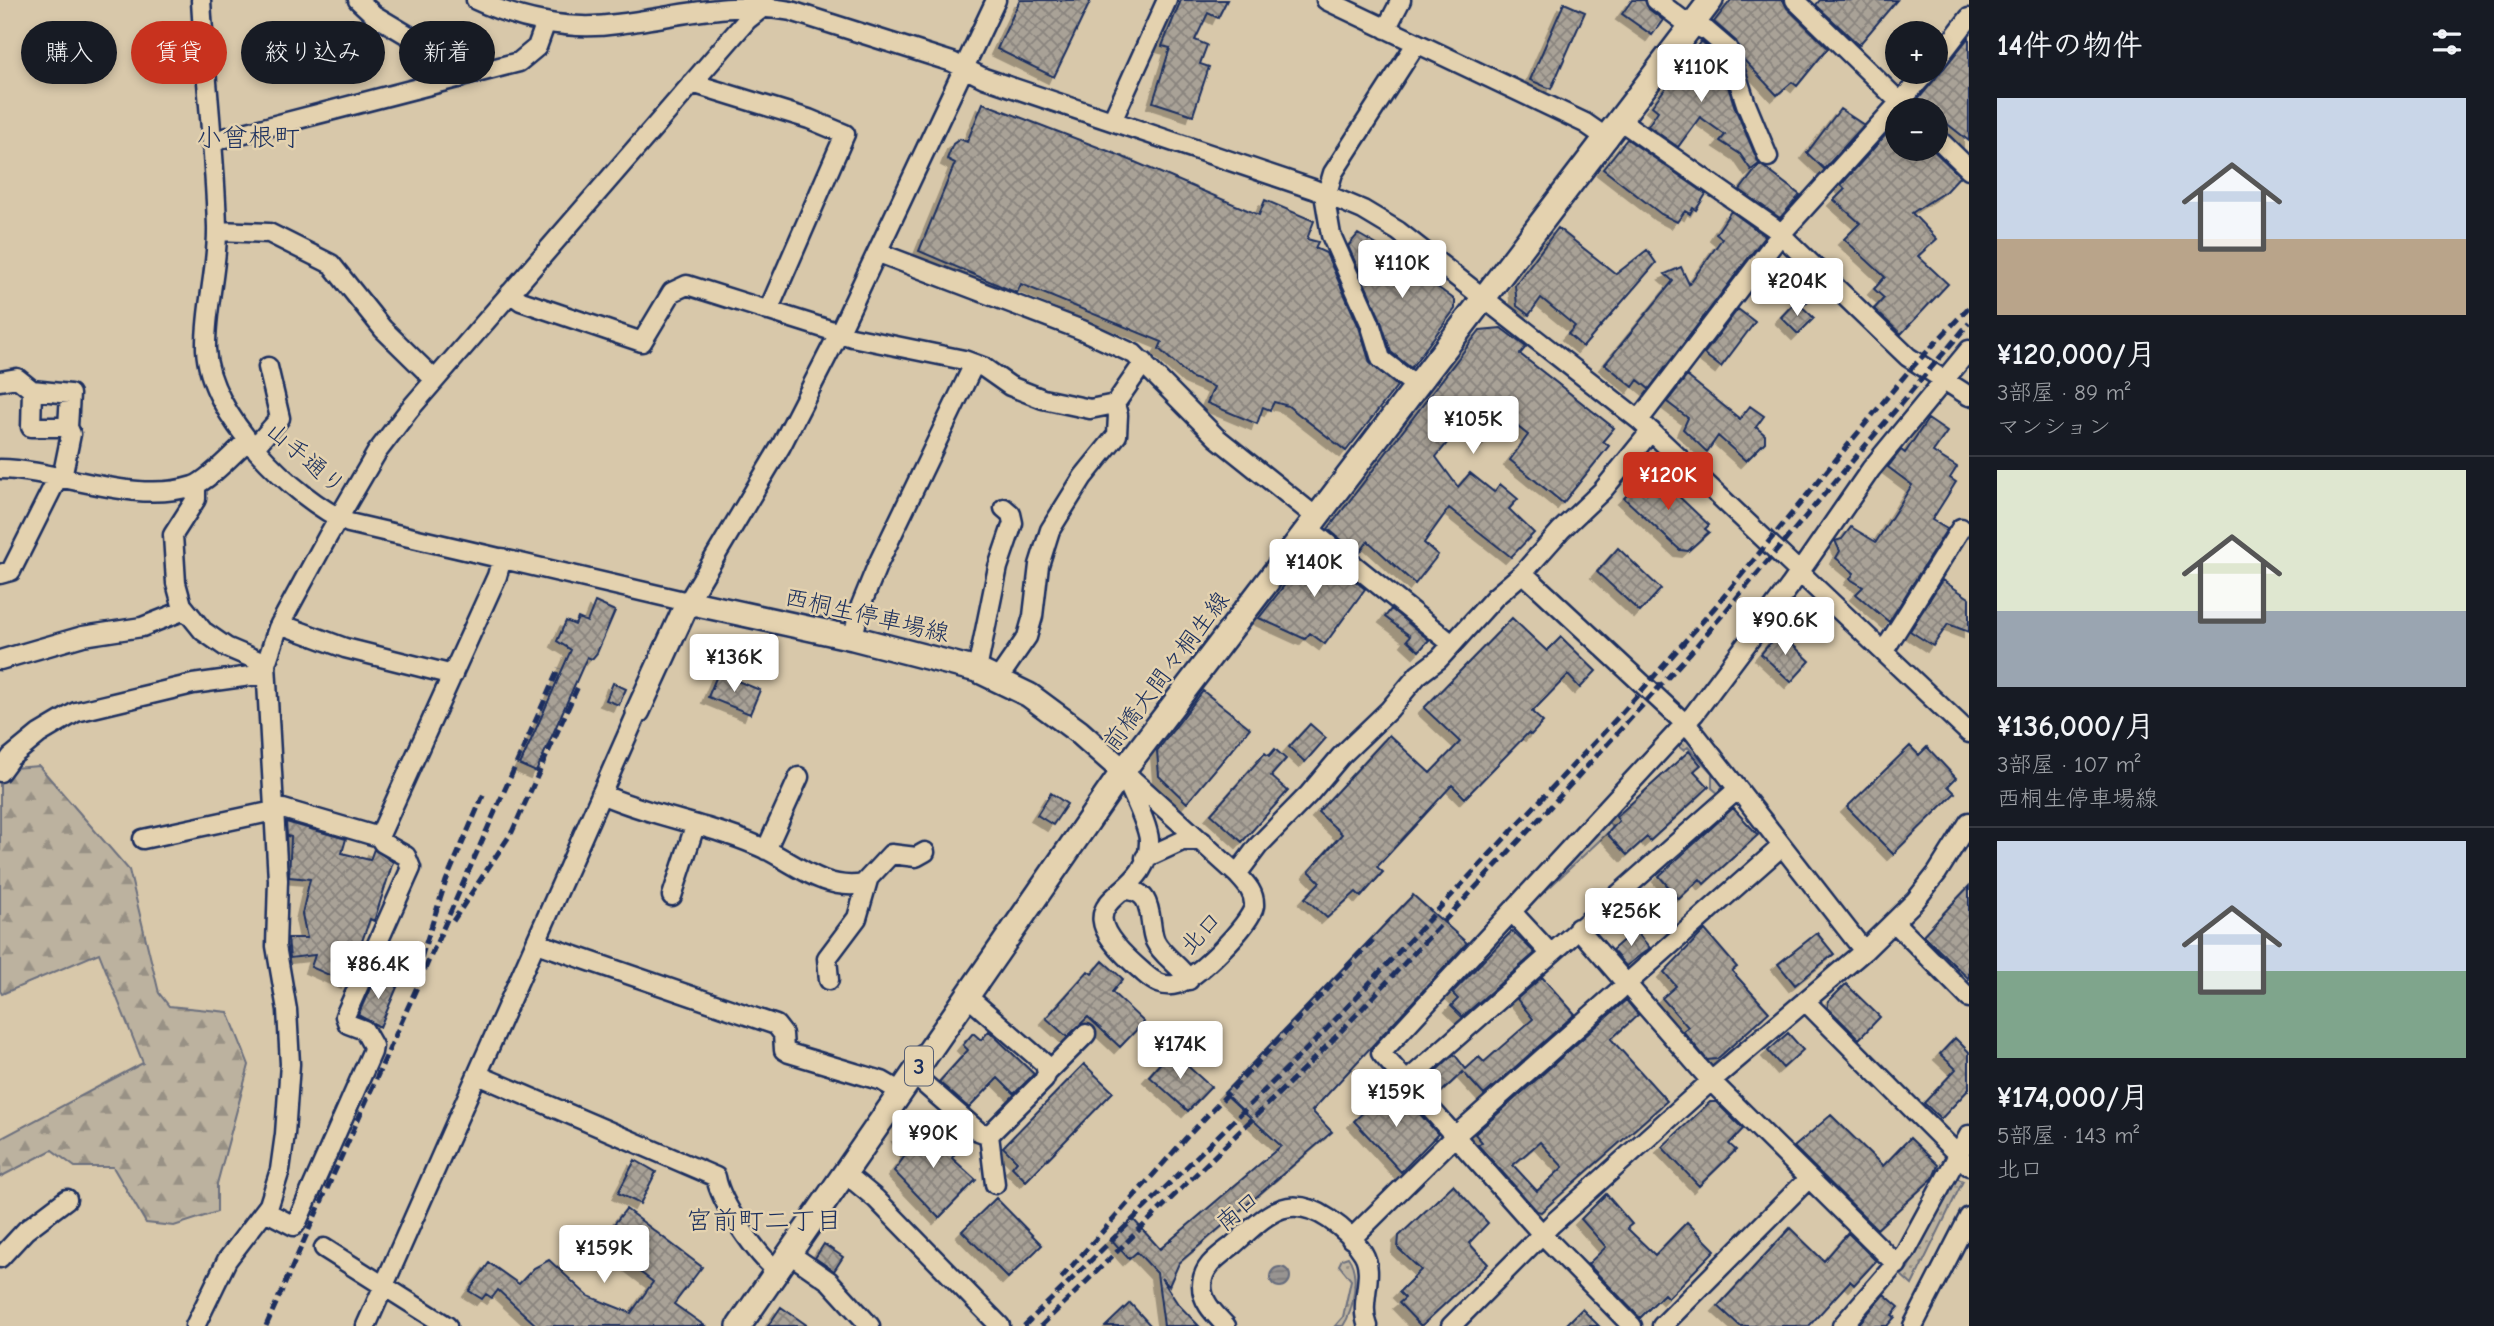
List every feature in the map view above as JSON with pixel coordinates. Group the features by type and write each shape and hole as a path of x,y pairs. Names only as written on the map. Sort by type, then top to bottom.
{"main road":[{"name":"前橋大間々桐生線","path":"739,1326 1123,771 1711,0"},
{"name":"西桐生停車場線","path":"688,602 853,638 988,674 1029,695 1079,732 1123,771"},
{"path":"638,711 688,602"}],"street":[{"name":"山手通り","path":"201,0 217,231 206,350 216,389 250,444 339,519 358,526 688,602"},
{"path":"358,0 374,15 399,30"},
{"path":"476,0 546,22 575,26 616,24 703,9 768,3 1326,194 1385,222 1485,297 1645,426 1969,733"},
{"path":"688,602 781,446 839,333 996,0"},
{"path":"1112,121 1167,0"},
{"path":"1326,0 1585,123 1614,130 1749,209 1781,234 1908,357 1969,396"},
{"path":"1386,29 1401,0"},
{"path":"1656,0 1707,31 1728,49 1746,104 1768,157"},
{"path":"1794,0 1895,98"},
{"path":"195,1326 227,1260 273,1197 280,1170 290,1064 287,1010 275,936 278,880 265,669 280,624 377,452 434,379 747,20 768,3"},
{"path":"1948,45 1969,18"},
{"path":"495,67 527,57 537,47 546,22"},
{"path":"1416,44 1335,168 1326,194 1331,235 1364,309 1381,359 1417,387"},
{"path":"692,83 809,119 845,134 768,311"},
{"path":"211,145 221,139 436,84"},
{"path":"1237,874 1258,846 1309,794 1341,756 1616,476 1645,426 1781,234 1885,127"},
{"path":"1948,149 1969,169"},
{"path":"217,231 269,233 331,264 383,329 434,379"},
{"path":"878,253 1082,330 1123,348 1144,362 1216,437 1452,644"},
{"path":"510,293 521,301 637,342 645,339 672,292 682,286 839,333 974,363 1010,386 1043,399 1090,410 1115,404 1144,362"},
{"path":"1632,1326 1542,1234 1381,1053 1631,785 1704,702 1800,572 1864,478 1969,350"},
{"path":"853,638 859,610 877,566 974,363"},
{"path":"0,469 34,471 97,486 172,490 196,486 280,418 268,367"},
{"path":"0,381 23,380 32,390 70,394 68,427 71,434 60,477 11,572 0,574"},
{"path":"32,390 31,427 68,427"},
{"path":"988,674 1027,637 1033,616 1039,565 1050,530 1083,477 1117,435 1118,415 1115,404"},
{"path":"196,486 195,499 173,535 176,583 185,610 203,631 265,669"},
{"path":"988,674 998,567 1013,523 1011,514 1004,508"},
{"path":"1884,651 1961,528"},
{"path":"379,837 502,558"},
{"path":"1523,573 1684,724 1864,951"},
{"path":"0,660 83,636 142,627 185,610"},
{"path":"280,624 345,648 453,674"},
{"path":"0,772 5,753 76,712 265,669"},
{"path":"366,1326 638,711"},
{"path":"1123,771 1147,828 1149,839 1145,858"},
{"name":"北口","path":"1123,771 1237,874 1252,895 1251,914 1189,980 1173,985 1156,982 1106,936 1102,926 1103,915 1145,858"},
{"path":"766,850 799,777"},
{"path":"1407,1081 1738,789"},
{"path":"601,794 746,840 824,880 851,885 868,880"},
{"path":"143,839 283,809 379,837 383,843 407,856 411,868 345,1016 348,1024 364,1030 373,1046 372,1052 298,1222 294,1226 265,1211"},
{"path":"1451,1326 1542,1234 1711,1081 1864,951 1894,922 1930,884 1969,822"},
{"path":"672,896 695,826"},
{"path":"1145,858 1182,841 1202,841"},
{"path":"1351,1239 1455,1136 1782,846"},
{"path":"829,980 827,957 857,918 868,880 891,855 916,857 925,852"},
{"path":"1122,890 1136,893 1148,905 1155,940 1182,967 1189,980"},
{"path":"1512,912 1550,954"},
{"path":"1894,922 1969,998"},
{"path":"1578,928 1711,1081 1898,1265"},
{"path":"537,943 776,1025 783,1034 785,1050 789,1053 882,1081 907,1083 978,1131 989,1135"},
{"path":"967,996 1045,1064 1047,1073"},
{"path":"1805,1000 1964,1161"},
{"path":"989,1135 1086,1034"},
{"path":"478,1075 716,1177 722,1197 762,1258 784,1262 829,1281 870,1326"},
{"path":"989,1135 995,1184"},
{"path":"1842,1326 1898,1265 1964,1161 1969,1135"},
{"path":"846,1174 876,1199 1000,1326"},
{"path":"1662,1326 1808,1179"},
{"path":"0,1258 26,1230 67,1199"},
{"name":"南口","path":"1226,1326 1205,1300 1203,1276 1215,1260 1270,1214 1289,1206 1304,1206 1333,1222 1363,1253 1367,1265 1366,1318"},
{"path":"1913,1326 1969,1217"},
{"path":"324,1248 447,1326"},
{"path":"1350,1326 1366,1318"}],"green space":[{"path":"1687,735 1724,783 1719,794 1712,788 1712,773 1688,747 1683,750 1673,742"},
{"path":"39,766 129,870 159,993 169,1006 228,1012 249,1065 217,1184 217,1212 174,1226 146,1223 113,1167 75,1167 52,1150 0,1177 0,1139 143,1063 99,953 2,994 0,991 0,769"},
{"path":"1606,820 1613,828 1524,911 1531,923 1522,910"},
{"path":"1954,1177 1963,1181 1912,1285 1901,1275 1908,1268"},
{"path":"1348,1257 1354,1272 1353,1301 1343,1326 1335,1326 1343,1317 1351,1280 1339,1265 1342,1259"}],"shaded area":[{"path":"1280,1267 1287,1270 1290,1277 1287,1284 1280,1287 1273,1284 1270,1277 1273,1270"}],"building":[{"path":"1020,0 1091,0 1054,77 997,49"},
{"path":"1181,0 1227,0 1218,18 1208,13 1195,40 1207,45 1200,64 1209,67 1193,115 1153,102 1170,48 1162,46"},
{"path":"1632,0 1645,0 1649,9 1663,20 1652,35 1622,14"},
{"path":"1731,0 1783,0 1787,8 1828,48 1797,86 1792,82 1777,95 1744,60 1736,41 1714,22"},
{"path":"1820,0 1897,0 1859,45 1816,5"},
{"path":"1564,3 1585,12 1551,89 1530,80"},
{"path":"1969,37 1969,141 1948,124 1948,98 1919,98 1931,84 1948,84 1948,63"},
{"path":"1701,41 1718,56 1735,108 1759,164 1751,170 1740,154 1720,141 1725,135 1700,117 1678,147 1648,126 1658,111 1652,106"},
{"path":"983,103 1116,154 1259,215 1265,200 1314,221 1307,239 1318,242 1315,248 1326,253 1359,327 1370,363 1397,386 1346,451 1288,406 1274,402 1270,410 1263,407 1257,424 1207,403 1214,387 1190,377 1159,349 1162,342 1021,284 1017,293 919,251 955,163 947,159 953,144 960,139 967,142"},
{"path":"1840,109 1864,125 1824,169 1807,153"},
{"path":"1885,136 1885,161 1944,161 1960,176 1946,191 1912,213 1937,239 1918,256 1948,284 1901,334 1874,309 1884,298 1874,289 1885,277 1844,239 1860,223 1834,200 1845,189 1841,185"},
{"path":"1627,139 1706,194 1696,210 1693,208 1690,214 1685,211 1677,222 1661,214 1603,169"},
{"path":"1760,164 1800,195 1780,218 1740,190"},
{"path":"1731,211 1765,236 1649,389 1638,380 1633,387 1605,364 1673,281 1665,274 1681,267 1689,284 1722,239 1716,234"},
{"path":"1558,228 1616,274 1647,250 1656,263 1583,347 1568,334 1575,326 1541,298 1529,315 1517,306 1515,285"},
{"path":"1358,234 1394,255 1455,300 1455,309 1411,368 1391,352 1380,318 1348,246"},
{"path":"1791,264 1820,288 1805,304 1778,278"},
{"path":"1796,301 1814,318 1798,334 1781,317"},
{"path":"1738,309 1755,322 1721,367 1704,354"},
{"path":"1501,328 1526,347 1520,354 1614,428 1603,441 1609,446 1563,503 1510,460 1528,435 1505,417 1486,442 1454,418 1440,436 1448,442 1436,457 1458,487 1470,473 1494,492 1500,484 1518,499 1509,509 1534,533 1511,557 1449,508 1424,543 1438,555 1415,584 1368,541 1359,554 1328,529 1480,330"},
{"path":"1687,376 1740,419 1750,406 1764,416 1756,427 1765,435 1765,442 1746,461 1718,436 1707,452 1683,429 1688,418 1667,402"},
{"path":"1928,419 1947,432 1933,452 1957,467 1950,478 1956,482 1932,520 1947,529 1889,622 1856,594 1863,587 1850,579 1854,573 1836,558 1840,551 1835,541 1842,539 1851,527 1876,542 1912,485 1888,467 1901,450 1905,453"},
{"path":"1652,471 1709,525 1705,529 1709,532 1688,551 1680,550 1624,498"},
{"path":"1314,547 1365,589 1325,644 1310,633 1305,639 1259,618"},
{"path":"1618,548 1661,589 1640,612 1597,572"},
{"path":"1942,580 1969,598 1969,632 1948,624 1933,646 1910,631"},
{"path":"595,602 615,611 597,653 592,659 587,657 536,772 520,765 571,650 557,641 566,621 575,625 578,618 587,622"},
{"path":"1391,609 1429,640 1419,651 1407,640 1410,636 1385,617"},
{"path":"1512,618 1547,651 1561,637 1596,671 1580,688 1568,675 1532,712 1543,722 1531,735 1528,733 1465,798 1452,785 1377,867 1383,872 1361,897 1356,892 1327,918 1305,898 1320,882 1309,871 1342,834 1318,812 1389,735 1430,773 1460,742 1424,708"},
{"path":"1779,632 1810,661 1791,682 1761,654"},
{"path":"718,673 760,690 750,714 708,697"},
{"path":"613,683 626,689 619,705 606,700"},
{"path":"1203,691 1250,728 1187,803 1159,776 1157,751"},
{"path":"1310,724 1326,738 1305,762 1289,747"},
{"path":"1910,746 1919,755 1927,747 1956,778 1948,786 1955,793 1893,854 1847,807"},
{"path":"1275,749 1286,759 1271,776 1288,791 1242,842 1211,814 1265,753 1269,756"},
{"path":"1689,751 1701,765 1694,771 1709,787 1650,841 1647,837 1627,855 1607,834 1619,821 1616,817"},
{"path":"1051,793 1067,804 1053,825 1037,815"},
{"path":"1733,808 1758,835 1704,884 1700,879 1679,899 1659,876"},
{"path":"286,822 346,839 342,853 370,860 374,849 393,862 374,921 370,919 347,983 311,967 315,955 290,958 288,938 307,938 302,914 310,879 289,877 291,837 287,836"},
{"path":"1969,886 1969,979 1923,935"},
{"path":"1413,895 1467,943 1312,1111 1332,1132 1179,1263 1169,1286 1161,1278 1178,1304 1199,1326 1164,1326 1157,1273 1137,1252 1129,1259 1111,1239 1133,1219 1160,1249 1281,1146 1224,1093"},
{"path":"1635,930 1650,948 1626,966 1612,950"},
{"path":"1705,930 1737,967 1732,971 1769,1012 1717,1059 1707,1060 1683,1031 1688,1027 1662,998 1676,986 1664,972"},
{"path":"1512,931 1535,953 1462,1017 1451,1006 1458,999 1452,993"},
{"path":"1817,933 1834,954 1795,985 1778,964"},
{"path":"1103,961 1123,979 1112,992 1144,1022 1120,1047 1088,1017 1067,1037 1046,1018 1088,971 1092,974"},
{"path":"376,975 398,985 380,1027 358,1015"},
{"path":"1542,977 1575,1014 1484,1095 1463,1072 1436,1097 1424,1082 1454,1054 1466,1069 1479,1057 1484,1062 1533,1019 1517,999"},
{"path":"1846,984 1880,1017 1859,1039 1828,1008 1828,1002"},
{"path":"1626,1000 1638,1015 1611,1039 1667,1101 1541,1212 1537,1211 1478,1145 1482,1142 1475,1134","holes":["1540,1142 1563,1167 1537,1191 1513,1165"]},
{"path":"989,1031 1034,1074 1014,1094 998,1078 969,1108 939,1082 968,1050 963,1045 973,1033 981,1040"},
{"path":"1788,1033 1803,1050 1783,1068 1768,1051"},
{"path":"1955,1038 1969,1052 1969,1089 1941,1119 1924,1103 1956,1069 1940,1054"},
{"path":"1171,1051 1211,1087 1188,1111 1149,1076"},
{"path":"1084,1064 1113,1092 1026,1181 1012,1167 1017,1161 1003,1147"},
{"path":"1398,1090 1438,1134 1401,1172 1354,1121 1385,1092 1390,1097"},
{"path":"1710,1102 1716,1102 1743,1129 1729,1144 1736,1150 1699,1186 1662,1147"},
{"path":"1831,1115 1883,1166 1910,1138 1938,1165 1933,1178 1877,1229 1794,1147"},
{"path":"926,1120 956,1152 952,1158 976,1180 939,1218 894,1171 907,1153 898,1136 913,1138"},
{"path":"635,1160 656,1172 640,1204 618,1193"},
{"path":"1453,1185 1488,1223 1469,1243 1488,1264 1421,1326 1399,1303 1405,1298 1399,1292 1421,1270 1398,1248 1399,1236"},
{"path":"1606,1194 1632,1224 1627,1228 1655,1255 1687,1222 1715,1250 1668,1298 1664,1294 1640,1318 1588,1264 1606,1247 1581,1219"},
{"path":"996,1198 1042,1245 1008,1278 962,1231"},
{"path":"626,1209 702,1267 674,1304 705,1326 537,1326 498,1290 492,1298 486,1294 482,1299 469,1291 489,1263 519,1284 534,1268 549,1260 588,1296 631,1313 653,1282 600,1242"},
{"path":"1790,1228 1824,1261 1848,1233 1876,1261 1854,1285 1850,1281 1809,1326 1740,1326 1718,1306"},
{"path":"824,1244 843,1257 834,1271 815,1258"},
{"path":"1884,1294 1899,1307 1892,1315 1895,1317 1887,1326 1857,1326"},
{"path":"1130,1303 1151,1326 1106,1326"},
{"path":"781,1307 808,1326 768,1326"},
{"path":"1582,1309 1599,1326 1565,1326"}],"railway":[{"path":"1024,1326 1320,1036 1620,715 1716,606 1907,373 1969,307"},
{"path":"1041,1326 1328,1045 1531,828 1691,652 1969,323"},
{"path":"266,1326 559,668"},
{"path":"453,921 512,832 579,684"},
{"path":"421,958 446,881 485,791"},
{"path":"1061,1278 1186,1138 1374,939"}],"district":[{"name":"小曾根町","path":"248,138"},
{"name":"宮前町二丁目","path":"764,1221"}]}
